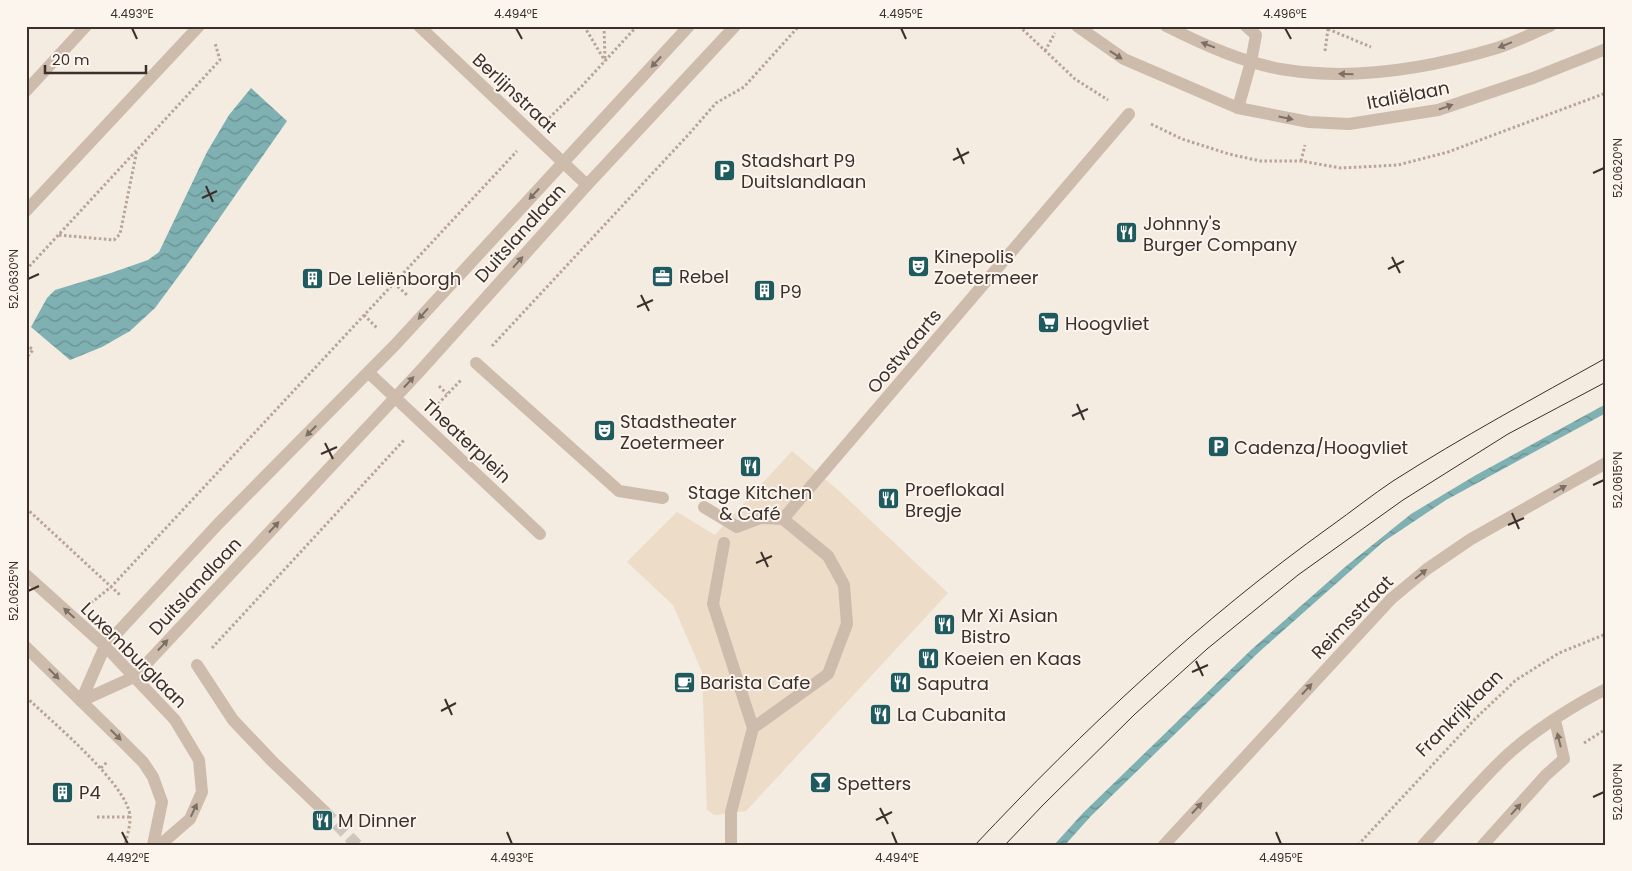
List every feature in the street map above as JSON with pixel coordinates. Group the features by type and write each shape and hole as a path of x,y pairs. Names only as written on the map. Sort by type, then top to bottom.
{"street":[{"path":"26,91 86,26"},
{"path":"26,211 199,26"},
{"name":"Berlijnstraat","path":"419,26 587,186"},
{"name":"Duitslandlaan","path":"81,701 105,646 218,524 369,373 689,26"},
{"name":"Duitslandlaan","path":"81,701 134,677 395,397 735,26"},
{"name":"Italiëlaan","path":"1077,26 1124,59 1238,108 1309,122 1349,124 1438,110 1533,78 1606,48"},
{"name":"Italiëlaan","path":"1166,26 1192,39 1251,62 1287,70 1357,75 1430,66 1499,47 1550,26"},
{"path":"1238,108 1251,62 1256,35 1246,26"},
{"name":"Oostwaarts","path":"783,519 1129,114"},
{"path":"476,362 619,491 663,498"},
{"name":"Theaterplein","path":"369,373 540,534"},
{"name":"Reimsstraat","path":"1164,845 1391,598 1427,569 1470,539 1606,463"},
{"path":"704,507 737,527 760,518 783,519 828,556 844,585 847,624 828,674 753,728"},
{"path":"724,543 713,604 753,728 731,812 731,845"},
{"name":"Luxemburglaan","path":"26,575 105,646 175,720 199,760 202,792 190,819 160,845"},
{"path":"26,647 143,762 153,777 162,802 153,845"},
{"path":"196,665 233,720 324,811"},
{"path":"1423,845 1506,757 1583,700 1606,689"},
{"path":"1483,845 1564,759 1555,720"}],"path":[{"path":"584,26 605,61"},
{"path":"604,26 605,61"},
{"path":"73,617 111,587 533,133 582,86 637,26"},
{"path":"196,665 716,103 744,87 800,26"},
{"path":"1019,26 1075,79 1129,114"},
{"path":"1045,51 1059,26"},
{"path":"1328,29 1373,48"},
{"path":"26,270 220,60 212,35"},
{"path":"58,235 114,240 120,234 137,150"},
{"path":"26,344 33,350 26,358"},
{"name":"Luxemburglaan","path":"26,508 138,611"},
{"name":"Frankrijklaan","path":"1358,845 1476,718 1516,680 1559,653 1606,634"},
{"path":"26,697 101,768 121,793 131,817 125,845"},
{"path":"101,768 124,743"},
{"path":"97,817 131,817"}],"shaded area":[{"path":"792,451 839,491 948,593 746,811 715,815 707,810 702,672 673,605 627,562 677,512 715,535"}],"water":[{"path":"251,88 287,121 155,308 130,331 102,347 70,360 31,327 47,298 55,290 148,260 159,252 207,152 229,115"},
{"path":"1606,404 1606,413 1446,500 1383,542 1259,652 1091,816 1065,845 1054,845 1083,813 1251,650 1345,567 1411,514 1476,475"}],"tunnel":[{"path":"324,811 357,845"}],"tram line":[{"path":"975,845 1058,759 1145,677 1190,637 1283,562 1393,481 1472,433 1606,358"},
{"path":"1005,845 1135,714 1207,649 1298,575 1403,500 1508,434 1606,382"}],"place":[{"name":"Stadshart P9 Duitslandlaan","path":"725,170"},
{"name":"Johnny's Burger Company","path":"1127,233"},
{"name":"Kinepolis Zoetermeer","path":"918,266"},
{"name":"Rebel","path":"663,276"},
{"name":"De Leliënborgh","path":"312,278"},
{"name":"P9","path":"764,291"},
{"name":"Hoogvliet","path":"1049,323"},
{"name":"Stadstheater Zoetermeer","path":"604,431"},
{"name":"Cadenza/Hoogvliet","path":"1218,447"},
{"name":"Stage Kitchen & Café","path":"750,467"},
{"name":"Proeflokaal Bregje","path":"889,499"},
{"name":"Mr Xi Asian Bistro","path":"945,625"},
{"name":"Koeien en Kaas","path":"928,658"},
{"name":"Barista Cafe","path":"684,682"},
{"name":"Saputra","path":"901,683"},
{"name":"La Cubanita","path":"881,714"},
{"name":"Spetters","path":"821,783"},
{"name":"P4","path":"63,792"},
{"name":"M Dinner","path":"322,820"}]}
